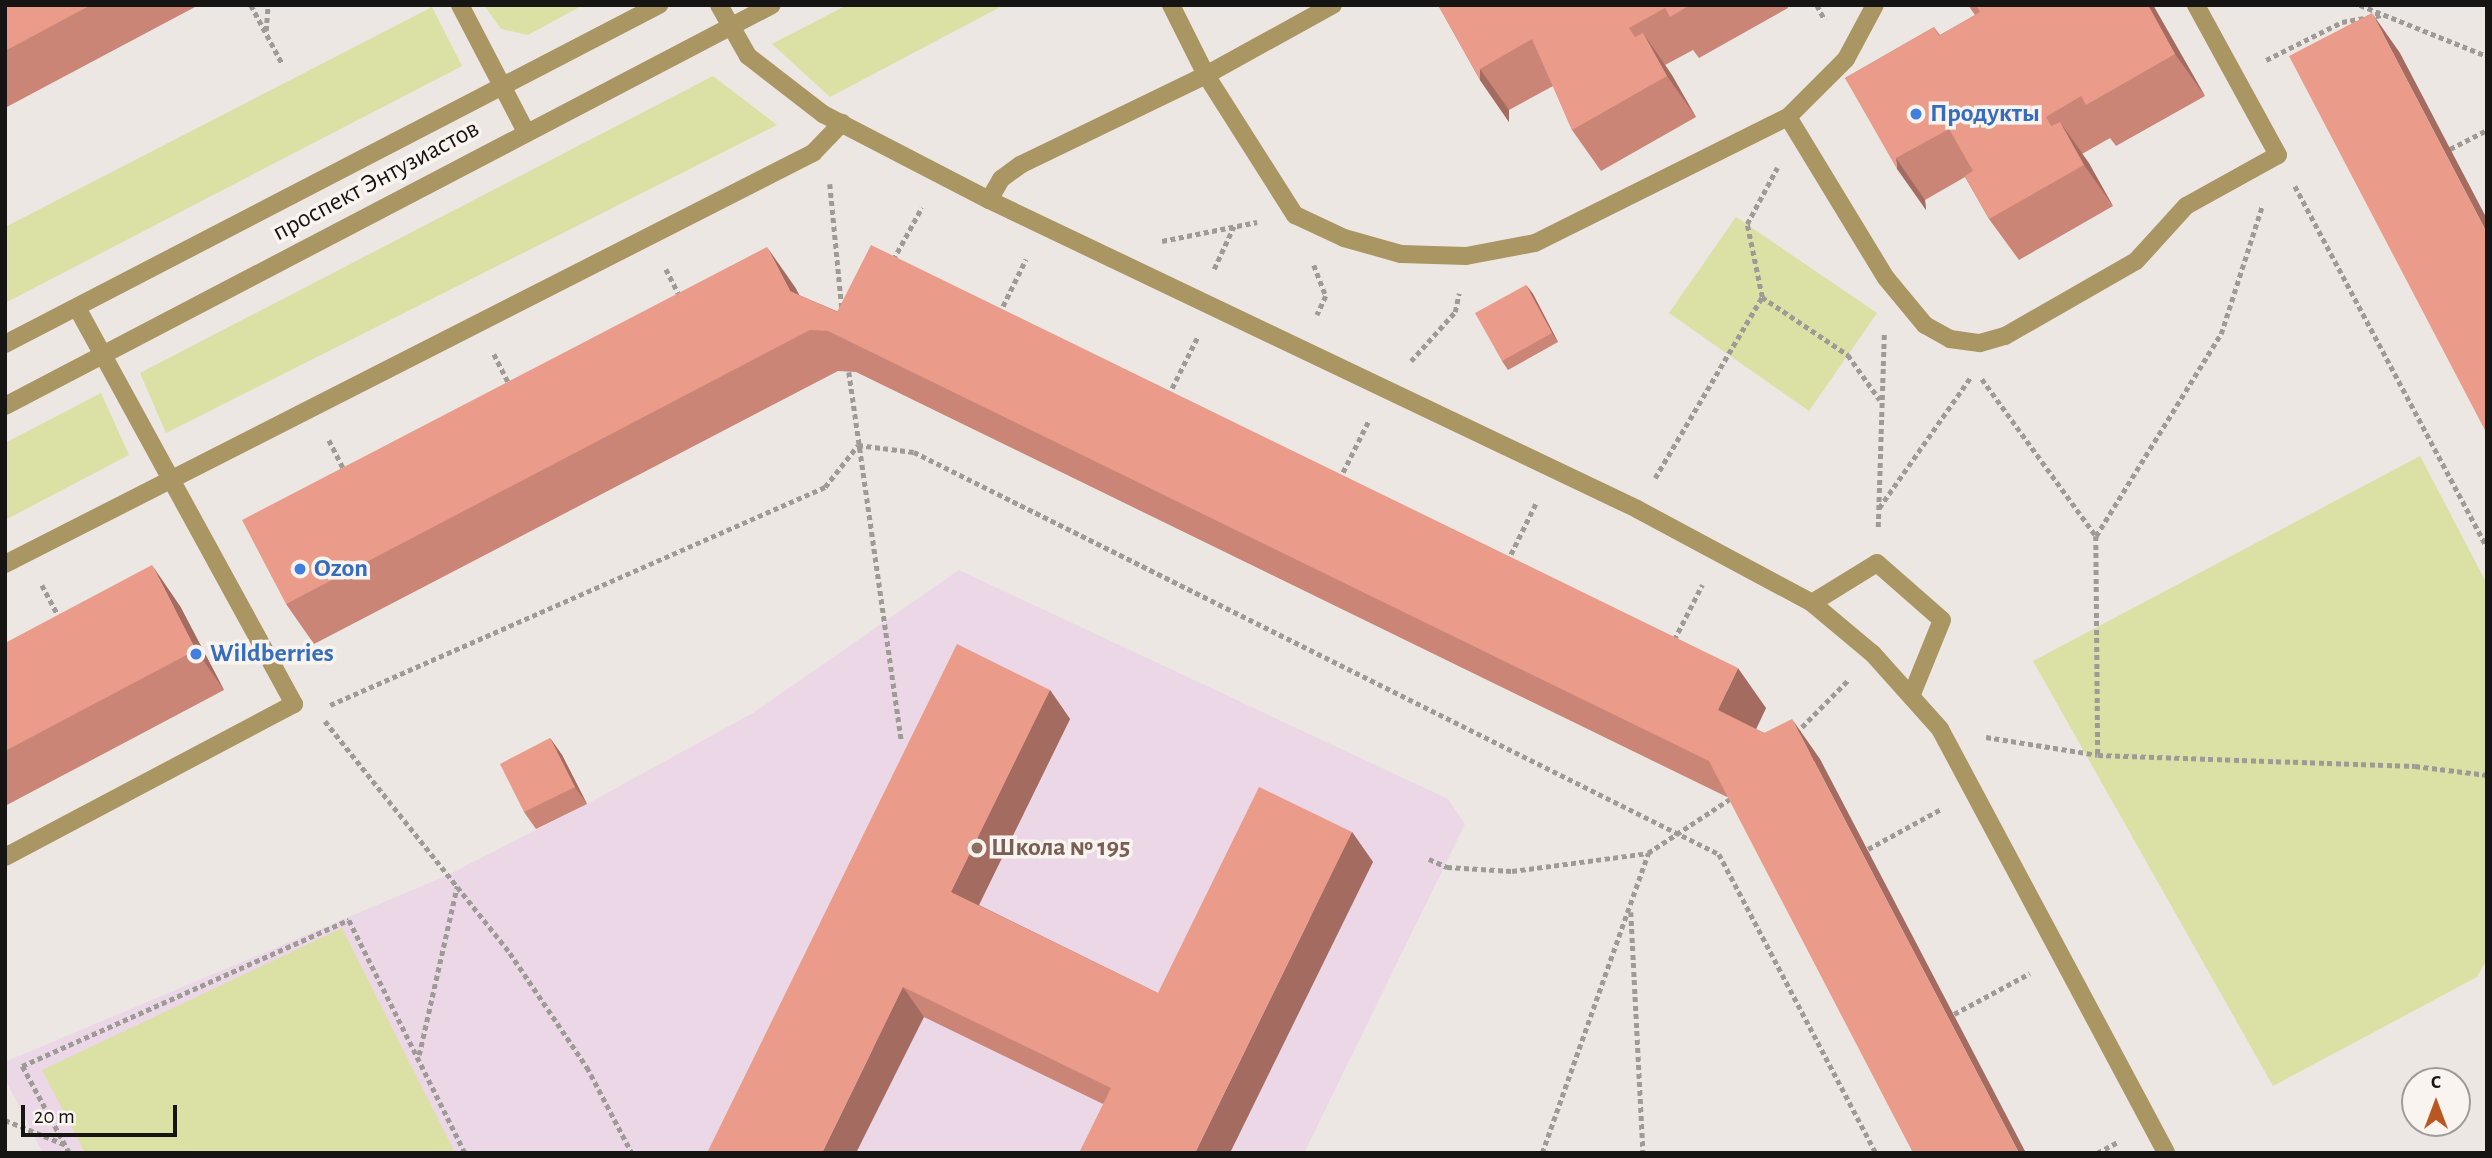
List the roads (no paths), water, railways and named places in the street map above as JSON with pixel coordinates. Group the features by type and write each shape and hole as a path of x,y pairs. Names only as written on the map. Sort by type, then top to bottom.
{"street":[{"path":"460,5 526,132"},
{"name":"проспект Энтузиастов","path":"5,344 659,5"},
{"path":"719,5 748,56 842,123 989,200 1720,550 1812,603 1873,654 1912,694 1940,729 2166,1153"},
{"path":"1171,5 1206,75 1295,215 1344,238 1401,254 1466,256 1535,243 1792,124 1846,59 1875,5"},
{"path":"989,200 1020,165 1206,75 1333,5"},
{"path":"1792,124 1886,278 1925,324 1950,339 1980,343 2005,336 2136,261 2186,206 2278,155 2237,75 2196,5"},
{"name":"проспект Энтузиастов","path":"5,406 765,7"},
{"path":"5,564 813,153 842,123"},
{"path":"5,857 293,704 77,307"},
{"path":"1812,603 1877,563 1942,620 1912,694"}],"place":[{"name":"Продукты","path":"1916,114"},
{"name":"Ozon","path":"300,569"},
{"name":"Wildberries","path":"196,654"},
{"name":"Школа № 195","path":"977,848"}]}
